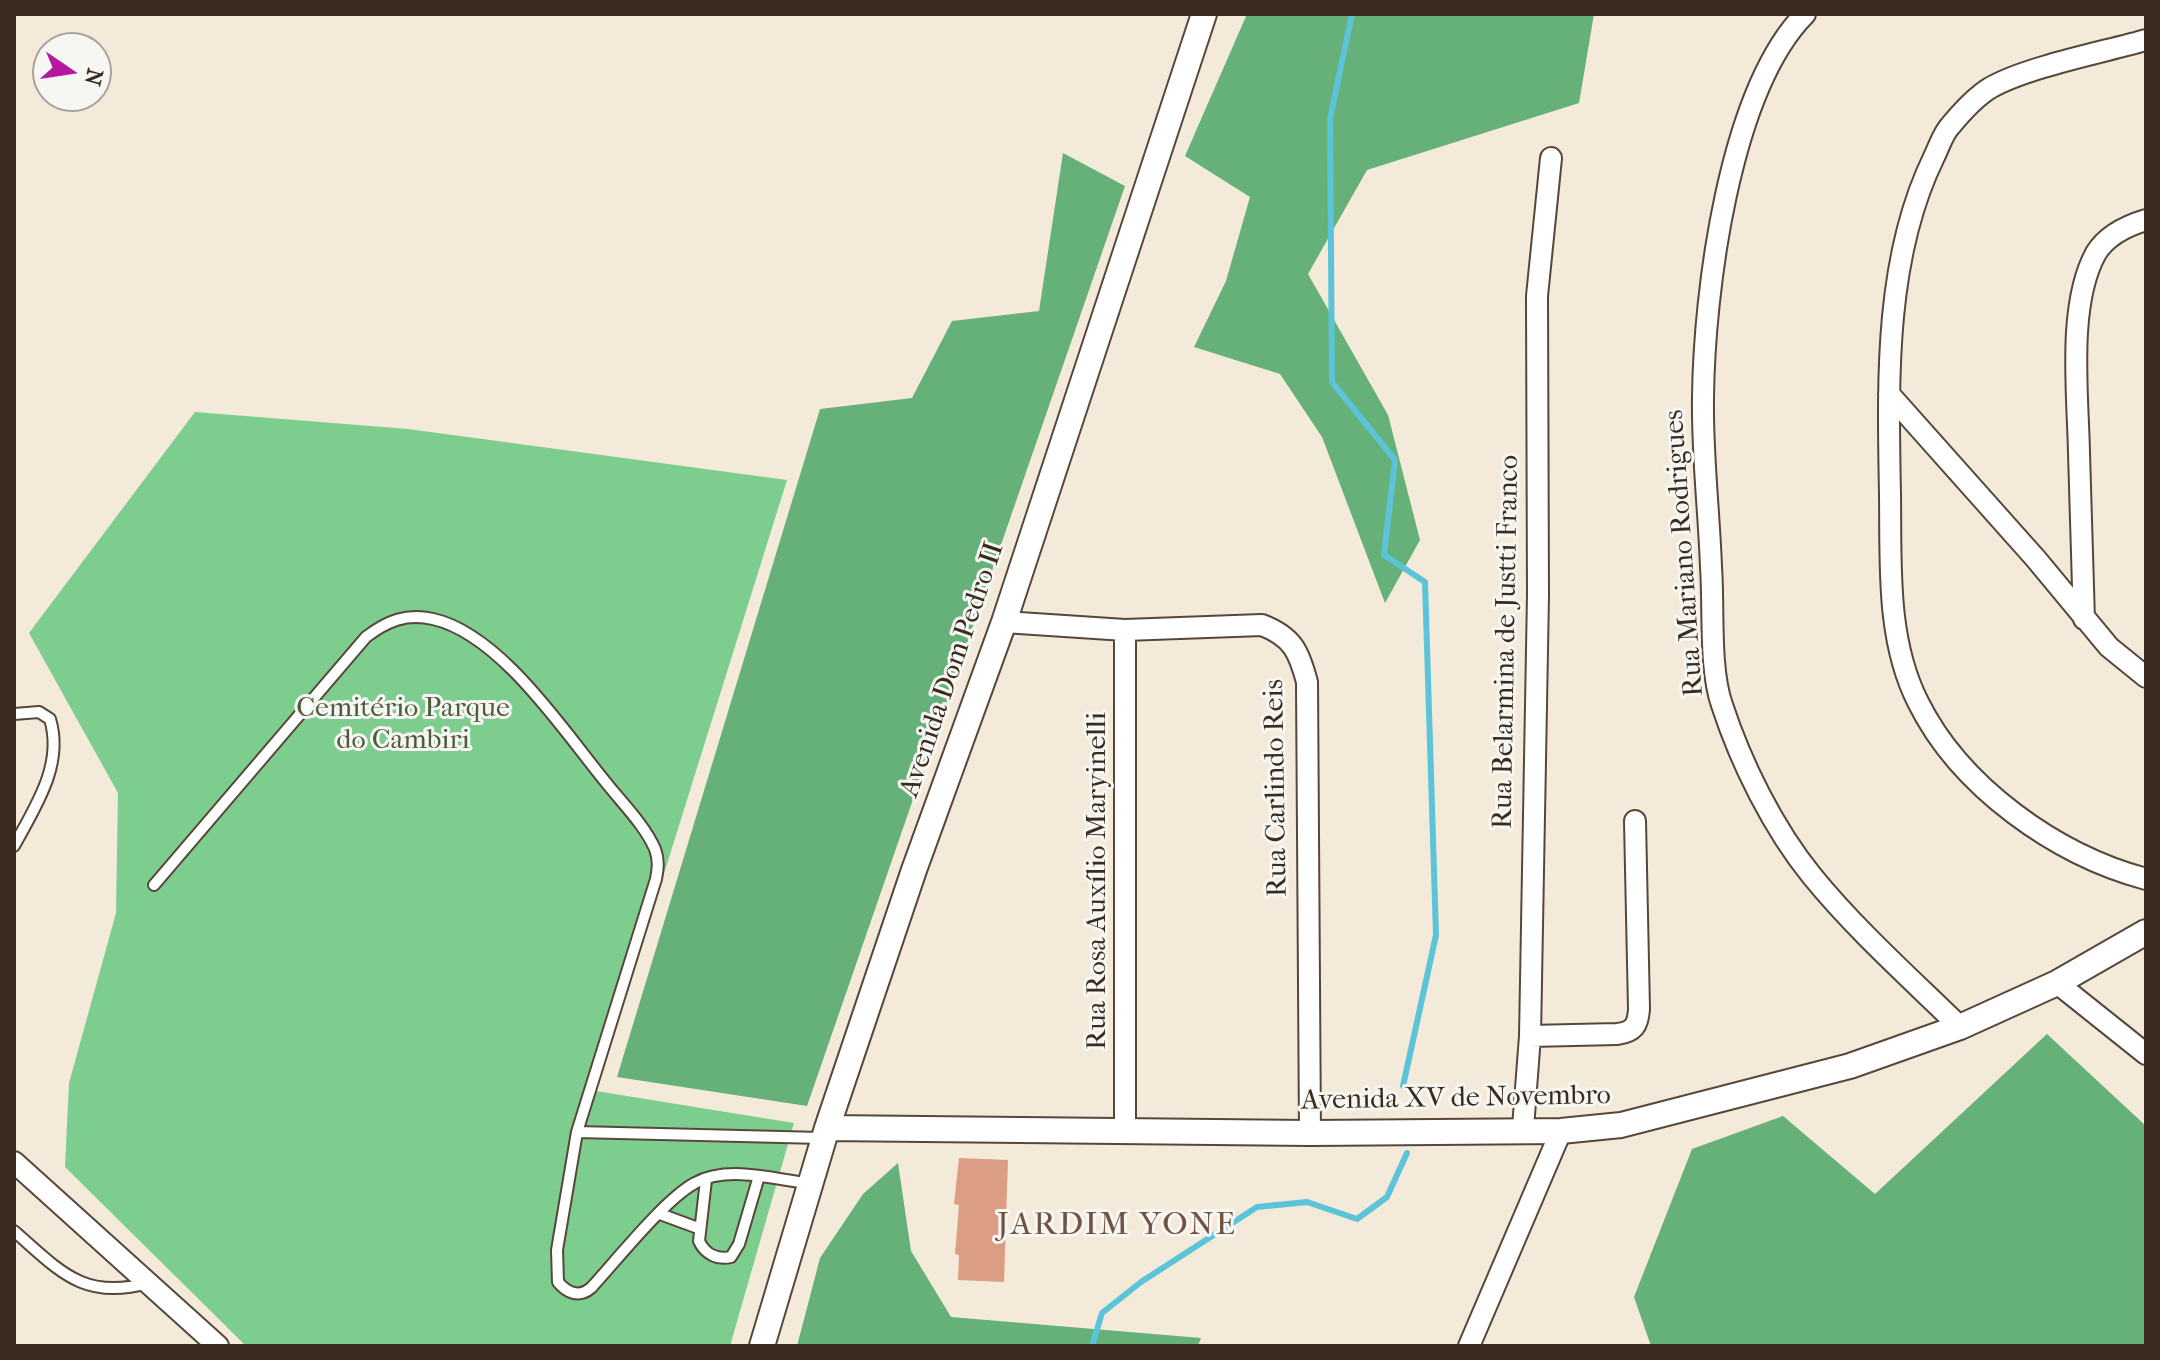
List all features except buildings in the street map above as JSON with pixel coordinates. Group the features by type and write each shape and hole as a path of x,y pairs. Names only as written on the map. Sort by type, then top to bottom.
{"street":[{"name":"Avenida Dom Pedro II","path":"762,1346 825,1133 914,870 1004,622 1204,14"},
{"name":"Rua Mariano Rodrigues","path":"1805,14 1795,24 1759,89 1729,173 1712,272 1703,398 1721,702 1774,818 1811,874 1856,925 1960,1027"},
{"path":"2146,40 1989,88 1949,127 1914,198 1891,344 1889,394 1892,594 1902,661 1918,703 1947,748 1989,790 2034,827 2080,855 2146,879"},
{"name":"Rua Belarmina de Justti Franco","path":"1523,1128 1530,1036 1538,595 1537,296 1551,158"},
{"path":"2084,619 2077,385 2079,314 2085,283 2096,254 2109,237 2146,220"},
{"path":"1889,394 2036,559 2109,647 2146,677"},
{"name":"Rua Carlindo Reis","path":"1004,622 1125,630 1262,625 1282,633 1300,656 1307,682 1310,1133"},
{"name":"Rua Rosa Auxílio Maryinelli","path":"1125,630 1125,1133"},
{"path":"1530,1036 1617,1034 1629,1032 1636,1026 1639,1009 1635,821"},
{"name":"Avenida XV de Novembro","path":"825,1133 861,1129 1125,1133 1523,1128 1561,1131 1621,1125 1850,1066 1960,1027 2057,983 2146,932"},
{"path":"2057,983 2146,1054"},
{"path":"837,1098 847,1117 861,1129"},
{"path":"1469,1346 1561,1131"},
{"path":"14,1162 218,1346"}],"lane":[{"path":"154,885 366,637 388,621 407,617 435,619 470,635 510,669 551,714 641,827 658,860 656,879 577,1132 557,1250 556,1272 564,1289 585,1293 660,1214 695,1183 759,1176 810,1184"},
{"path":"14,714 39,712 50,719 55,736 53,763 45,788 14,846"},
{"path":"577,1132 825,1133"},
{"path":"706,1180 698,1228 702,1248 718,1257 731,1257 739,1244 759,1176"},
{"path":"660,1214 698,1228"},
{"path":"14,1231 68,1278 85,1285 113,1290 148,1283"}],"green space":[{"path":"1247,14 1594,14 1579,103 1367,170 1308,274 1388,415 1420,540 1385,603 1322,437 1280,374 1194,347 1226,281 1250,197 1185,156"},
{"path":"1063,153 1125,186 807,1106 617,1077 820,409 912,398 952,321 1039,311"},
{"name":"Cemitério Parque do Cambiri","path":"195,412 408,429 787,480 596,1091 794,1123 730,1346 246,1346 65,1167 69,1083 116,913 118,793 29,633"},
{"path":"2047,1034 2146,1126 2146,1346 1651,1346 1634,1297 1692,1149 1783,1116 1875,1194"},
{"path":"898,1163 911,1251 951,1317 1201,1338 1198,1346 797,1346 820,1258 863,1194"}],"waterway":[{"path":"1352,14 1330,119 1332,382 1395,460 1384,555 1425,582 1436,935 1403,1086"},
{"path":"1092,1346 1102,1313 1141,1282 1257,1207 1307,1202 1357,1219 1387,1197 1407,1153"}],"district":[{"name":"JARDIM YONE","path":"1117,1226"}]}
